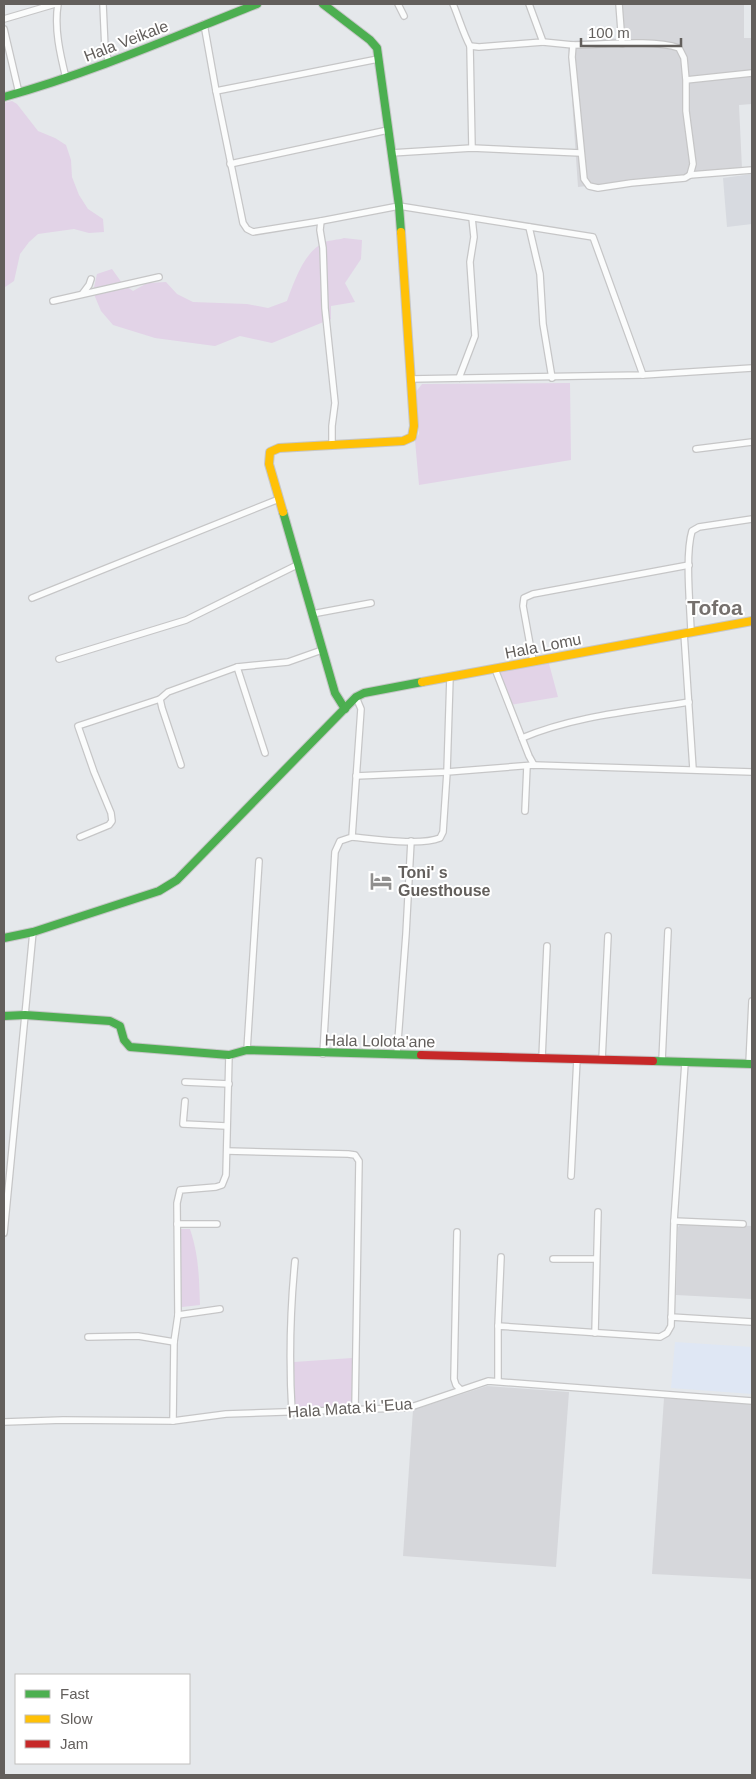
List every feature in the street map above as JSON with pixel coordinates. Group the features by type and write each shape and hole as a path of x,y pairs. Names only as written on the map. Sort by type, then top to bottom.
{"street":[{"path":"4,19 57,4 59,54 66,78"},
{"path":"103,4 104,49 109,62"},
{"name":"Hala Veikale","path":"4,97 66,78 257,4"},
{"path":"323,4 370,40 377,48 398,206 414,426 412,437 403,441 279,448 270,452 269,464 322,650 335,694 345,709"},
{"path":"398,4 404,16"},
{"path":"453,4 470,46 472,148"},
{"path":"529,4 543,42"},
{"path":"619,4 622,44"},
{"path":"204,24 230,164 243,223 247,229 253,232 398,206 593,237 643,376"},
{"path":"4,29 20,93"},
{"path":"470,46 543,42 573,45 646,44 679,48 684,58 686,80 686,111 693,164 690,176"},
{"path":"573,45 572,57 581,153 584,179 588,186 598,188 752,170"},
{"path":"216,91 378,59"},
{"path":"686,80 752,73"},
{"path":"230,164 388,130"},
{"path":"391,153 472,148 581,153"},
{"path":"459,378 475,336 470,262 474,237 472,218"},
{"path":"321,221 320,230 335,403 332,445"},
{"path":"529,227 540,274 543,324 552,378"},
{"path":"53,301 159,278"},
{"path":"83,294 91,279"},
{"path":"410,378 643,376 752,368"},
{"path":"696,449 752,442"},
{"path":"32,598 279,499"},
{"path":"693,769 689,702 688,632 690,538 692,531 699,527 752,519"},
{"path":"59,659 186,620 299,564"},
{"path":"533,661 523,606 524,598 534,594 689,565"},
{"path":"312,614 371,602"},
{"name":"Hala Lomu","path":"356,697 364,693 752,621"},
{"path":"80,837 109,825 112,821 111,813 78,726 160,699 168,692 237,667 288,662 322,650"},
{"path":"237,667 265,753"},
{"path":"495,669 534,765"},
{"path":"323,1054 335,852 340,841 352,837 411,841 440,838 443,832 447,772 450,677"},
{"path":"4,938 33,932 159,891 177,880 356,697 361,709 352,837"},
{"path":"160,699 181,765"},
{"path":"522,738 542,729 566,723 689,702"},
{"path":"356,776 447,772 534,765 752,772"},
{"path":"525,811 527,766"},
{"path":"397,1054 411,841"},
{"path":"247,1050 259,861"},
{"path":"662,1061 668,931"},
{"path":"4,1233 33,932"},
{"path":"602,1060 608,936"},
{"path":"542,1058 547,946"},
{"path":"751,1064 752,1001"},
{"path":"4,1016 25,1015"},
{"name":"Hala Lolota'ane","path":"25,1015 118,1022 123,1028 123,1039 130,1047 230,1055 247,1050 323,1054 397,1054 751,1064"},
{"path":"173,1421 174,1342 178,1315 177,1224 180,1190 216,1187 222,1185 226,1175 226,1126 230,1055"},
{"path":"571,1176 576,1060"},
{"path":"498,1326 660,1337 667,1333 671,1326 674,1220 685,1063"},
{"path":"185,1082 229,1084"},
{"path":"185,1101 183,1124 226,1126"},
{"path":"227,1151 348,1154 355,1155 359,1161 355,1409"},
{"path":"595,1333 598,1212"},
{"path":"674,1220 743,1224"},
{"path":"177,1224 217,1224"},
{"path":"457,1232 454,1378 460,1390"},
{"path":"498,1381 501,1257"},
{"path":"552,1259 596,1259"},
{"path":"292,1413 290,1327 294,1261"},
{"path":"178,1315 220,1309"},
{"path":"671,1317 752,1322"},
{"path":"88,1337 138,1336 174,1342"},
{"name":"Hala Mata ki 'Eua","path":"4,1422 63,1420 173,1421 226,1414 292,1413 414,1406 488,1381 752,1401"}],"shaded area":[{"path":"622,4 744,4 744,38 752,38 752,104 739,105 742,169 578,187 568,41 624,38"},
{"path":"12,101 17,104 38,131 66,145 71,160 72,177 79,195 88,209 103,219 104,232 89,233 74,229 38,234 20,254 14,281 4,287 4,103"},
{"path":"752,174 752,224 727,227 723,178"},
{"path":"344,238 362,240 361,259 345,283 355,302 331,306 331,319 272,343 240,336 215,346 155,338 113,325 101,311 93,292 97,274 112,269 122,283 133,291 147,283 166,282 177,294 193,302 247,304 268,308 287,301 301,268 311,252 327,241"},
{"path":"570,383 571,460 419,485 415,440 419,434 415,393 422,384"},
{"path":"548,660 558,697 510,705 497,671"},
{"path":"682,1223 752,1226 752,1299 676,1295 678,1227"},
{"path":"181,1229 190,1229 193,1239 198,1267 200,1305 182,1307 180,1305"},
{"path":"675,1342 752,1347 752,1394 671,1388"},
{"path":"352,1358 352,1402 348,1405 298,1409 295,1406 294,1362"},
{"path":"487,1386 569,1392 556,1567 403,1556 413,1410"},
{"path":"664,1398 752,1404 752,1579 652,1574"}],"traffic: fast":[{"path":"4,97 100,66 257,4"},
{"path":"323,4 370,40 377,48 401,232"},
{"path":"283,512 335,693 345,709"},
{"path":"4,938 33,932 159,891 177,880 356,697 364,693 422,682"},
{"path":"4,1016 25,1015 110,1021 120,1026 124,1040 130,1047 229,1055 247,1050 421,1055"},
{"path":"653,1061 752,1064"}],"traffic: slow":[{"path":"283,512 269,464 270,452 279,448 403,441 412,437 414,426 401,232"},
{"path":"422,682 752,621"}],"traffic: jam":[{"path":"421,1055 653,1061"}],"place":[{"name":"Toni' s Guesthouse","path":"381,881"}],"district":[{"name":"Tofoa","path":"715,607"}]}
